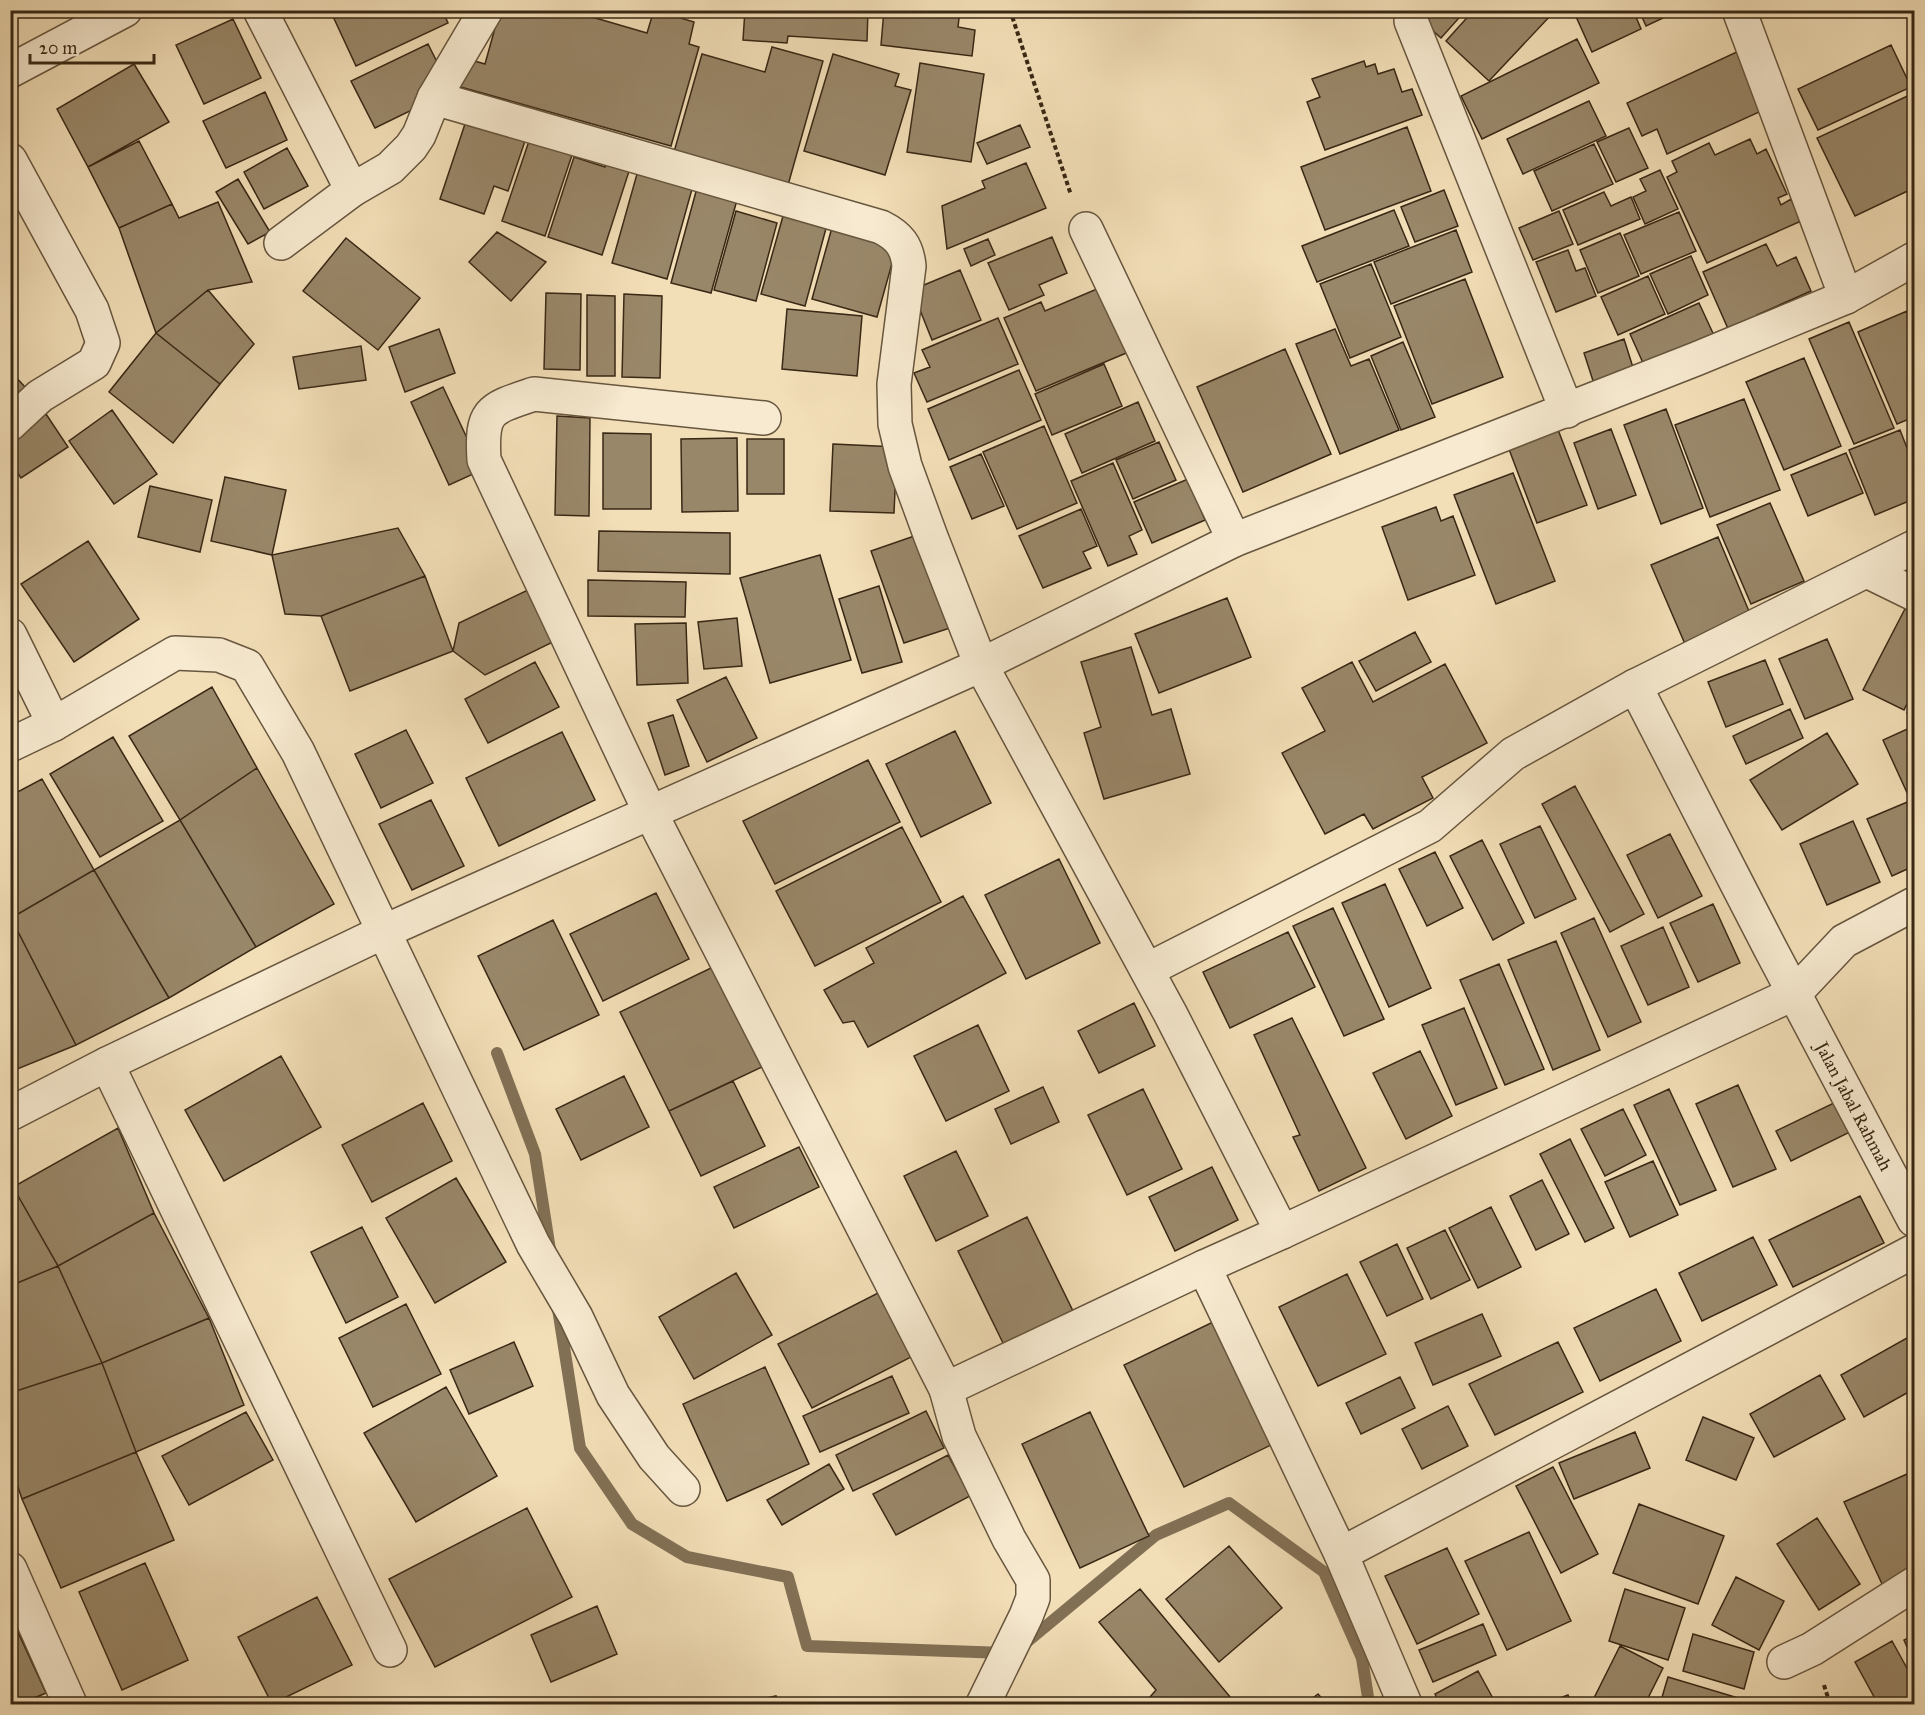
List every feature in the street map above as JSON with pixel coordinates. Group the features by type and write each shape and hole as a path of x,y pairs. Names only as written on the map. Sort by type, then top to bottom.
{"street":[{"path":"10,71 125,10"},
{"path":"260,10 352,190"},
{"path":"281,243 352,190 402,158 419,135 434,98 486,10"},
{"path":"1739,10 1846,297"},
{"path":"1411,21 1567,411"},
{"path":"434,98 881,227 901,240 908,256 909,266 894,384 898,444 981,665 1147,970 1282,1232"},
{"path":"10,160 92,310 103,343 94,363 40,396 10,424"},
{"path":"1086,229 1234,540"},
{"path":"10,1114 107,1064 383,932 981,665 1234,540 1567,411 1846,297 1914,259"},
{"path":"764,418 534,394 498,406 482,428 483,460 650,812 946,1389 959,1436 1009,1539 1033,1580 1033,1598 1026,1616 986,1699"},
{"path":"1147,970 1430,826 1513,754 1635,686 1914,547"},
{"path":"1867,571 1914,594"},
{"path":"10,635 54,724"},
{"path":"10,745 54,724 176,654 219,655 247,666 298,752 533,1244 576,1317 613,1395 654,1457 683,1489"},
{"name":"Jalan Jabal Rahmah","path":"1635,686 1914,1220"},
{"path":"946,1389 1795,993 1844,941 1914,904"},
{"path":"107,1064 390,1650"},
{"path":"1341,1554 1914,1251"},
{"path":"1204,1268 1341,1554 1405,1704"},
{"path":"10,1569 70,1704"},
{"path":"1784,1662 1812,1649 1914,1584"}],"path":[{"path":"1010,10 1067,187 1086,229"}],"building":[{"path":"10,10 30,10 10,20"},
{"path":"330,10 442,10 448,23 356,66"},
{"path":"500,10 568,10 647,33 654,10 694,22 689,44 699,47 671,146 457,86 464,58 485,64"},
{"path":"745,10 868,10 867,41 788,36 787,43 743,40"},
{"path":"884,10 960,10 958,27 975,30 972,56 881,45"},
{"path":"1419,10 1466,10 1441,38 1415,15"},
{"path":"1474,10 1549,10 1552,14 1489,81 1446,41"},
{"path":"1573,10 1633,10 1641,29 1592,52"},
{"path":"1639,10 1680,10 1646,26"},
{"path":"233,19 261,78 204,104 176,45"},
{"path":"1577,39 1599,83 1482,139 1461,96"},
{"path":"428,44 438,64 414,109 375,128 351,81"},
{"path":"1891,45 1911,87 1818,130 1798,89"},
{"path":"772,47 823,61 788,185 674,152 702,54 765,72"},
{"path":"1741,50 1768,108 1667,154 1657,129 1642,136 1627,103"},
{"path":"833,54 899,74 895,86 911,90 885,175 804,151"},
{"path":"1364,61 1366,67 1375,64 1378,74 1394,69 1402,92 1412,89 1422,115 1325,150 1307,102 1320,97 1312,79"},
{"path":"920,63 984,74 971,162 907,152"},
{"path":"134,64 169,122 88,167 57,109"},
{"path":"265,92 287,140 226,168 203,121"},
{"path":"1914,93 1914,188 1855,216 1817,138"},
{"path":"1589,101 1606,136 1523,174 1507,139"},
{"path":"466,121 525,141 508,191 494,186 484,214 440,199"},
{"path":"1020,125 1030,147 987,164 977,143"},
{"path":"1407,127 1431,191 1325,230 1301,167"},
{"path":"1629,128 1648,168 1616,182 1597,142"},
{"path":"1750,139 1757,154 1766,149 1787,194 1778,198 1781,205 1791,199 1801,221 1707,263 1667,177 1677,172 1672,161 1709,143 1715,155"},
{"path":"139,141 172,204 119,228 88,167"},
{"path":"529,141 572,155 545,236 502,221"},
{"path":"1594,144 1613,184 1552,211 1534,171"},
{"path":"287,148 308,186 264,209 244,172"},
{"path":"574,157 605,167 608,157 631,165 602,255 548,237"},
{"path":"1026,163 1046,208 947,249 942,206 985,188 982,181"},
{"path":"1660,170 1678,209 1645,224 1633,197 1646,191 1640,179"},
{"path":"637,174 692,189 667,279 612,263"},
{"path":"238,179 270,232 248,244 216,192"},
{"path":"697,188 737,200 711,293 671,283"},
{"path":"1444,190 1458,226 1415,242 1401,207"},
{"path":"1604,192 1611,206 1631,197 1640,219 1578,245 1563,210"},
{"path":"218,202 252,282 208,290 156,333 119,228 172,204 179,218"},
{"path":"785,209 828,221 805,306 761,294"},
{"path":"1394,210 1409,246 1317,282 1302,246"},
{"path":"736,211 777,223 756,301 714,290"},
{"path":"1559,211 1573,244 1533,260 1519,228"},
{"path":"1679,212 1696,251 1641,274 1624,235"},
{"path":"833,224 898,242 877,317 812,299"},
{"path":"1456,230 1472,272 1391,304 1374,262"},
{"path":"497,232 546,262 511,301 469,262"},
{"path":"1620,233 1639,276 1598,293 1580,250"},
{"path":"1052,237 1067,273 1039,285 1044,295 1009,310 988,263"},
{"path":"346,238 420,298 378,350 303,291"},
{"path":"988,239 995,255 971,266 964,249"},
{"path":"1766,244 1777,266 1796,257 1811,291 1757,315 1762,327 1733,340 1703,272"},
{"path":"1568,250 1576,271 1585,268 1596,296 1556,312 1536,262"},
{"path":"1691,256 1708,295 1668,314 1650,274"},
{"path":"1371,264 1401,337 1350,358 1320,284"},
{"path":"960,270 981,320 932,340 912,290"},
{"path":"1648,276 1665,314 1618,335 1601,297"},
{"path":"1465,279 1503,377 1432,404 1394,306"},
{"path":"1104,286 1131,351 1036,391 1004,318 1041,302 1045,311"},
{"path":"208,290 254,344 220,384 156,333"},
{"path":"546,293 581,294 580,370 544,369"},
{"path":"624,294 662,296 660,378 622,377"},
{"path":"587,295 615,296 615,376 587,376"},
{"path":"1699,303 1718,344 1648,374 1630,334"},
{"path":"1914,305 1914,320 1909,307"},
{"path":"787,309 862,316 857,376 782,369"},
{"path":"1907,311 1914,329 1914,417 1897,424 1858,332"},
{"path":"998,318 1018,364 927,402 914,373 930,367 922,350"},
{"path":"1849,322 1894,428 1854,444 1809,339"},
{"path":"439,329 455,373 405,392 389,347"},
{"path":"1335,329 1351,366 1369,359 1399,430 1340,454 1296,344"},
{"path":"156,333 220,384 173,443 109,392"},
{"path":"1624,339 1636,377 1596,390 1584,353"},
{"path":"1403,342 1435,417 1401,430 1371,356"},
{"path":"361,346 366,380 299,389 293,357"},
{"path":"1285,349 1331,454 1243,492 1197,387"},
{"path":"1804,358 1841,446 1784,470 1746,382"},
{"path":"1104,364 1122,406 1052,435 1035,394"},
{"path":"1019,370 1041,420 949,460 928,409"},
{"path":"10,371 26,388 10,402"},
{"path":"443,387 482,470 449,485 411,402"},
{"path":"1744,399 1780,490 1710,517 1675,425"},
{"path":"1138,402 1155,441 1082,473 1065,434"},
{"path":"1666,409 1703,508 1661,524 1624,425"},
{"path":"112,410 157,474 114,504 69,441"},
{"path":"46,414 68,447 21,478 10,463 10,437"},
{"path":"557,416 590,418 589,516 555,515"},
{"path":"1914,422 1914,438 1909,425"},
{"path":"1044,426 1077,503 1017,529 983,452"},
{"path":"1557,427 1587,505 1537,523 1507,444"},
{"path":"1611,429 1636,495 1598,509 1574,443"},
{"path":"1900,430 1914,466 1914,499 1875,515 1849,450"},
{"path":"603,433 651,434 651,509 603,509"},
{"path":"737,438 738,511 682,512 681,439"},
{"path":"747,439 784,439 784,494 747,494"},
{"path":"1159,442 1176,480 1133,499 1116,460"},
{"path":"833,444 897,447 894,513 830,511"},
{"path":"1846,453 1863,493 1808,516 1791,475"},
{"path":"981,454 1004,506 972,519 950,467"},
{"path":"1113,463 1142,530 1129,536 1137,554 1108,566 1071,481"},
{"path":"1513,473 1555,581 1496,604 1454,495"},
{"path":"225,477 286,490 272,555 211,541"},
{"path":"1188,479 1205,520 1152,543 1134,502"},
{"path":"150,486 212,500 200,552 138,537"},
{"path":"1770,503 1804,581 1751,604 1717,525"},
{"path":"1436,507 1441,521 1453,516 1475,575 1408,600 1382,527"},
{"path":"1081,509 1097,546 1083,552 1091,568 1043,588 1019,536"},
{"path":"398,528 425,576 321,616 285,614 272,555"},
{"path":"599,531 730,533 730,574 598,571"},
{"path":"923,533 956,626 904,643 871,551"},
{"path":"1718,537 1751,616 1685,644 1651,565"},
{"path":"88,541 139,619 74,662 21,584"},
{"path":"820,555 851,660 770,683 740,578"},
{"path":"425,576 453,651 350,691 321,616"},
{"path":"588,580 686,582 685,617 588,616"},
{"path":"879,586 902,662 862,673 839,599"},
{"path":"530,589 555,641 485,675 453,651 459,623"},
{"path":"1227,598 1251,657 1159,693 1135,634"},
{"path":"1907,605 1914,609 1914,689 1904,710 1863,690"},
{"path":"737,618 742,666 704,669 698,622"},
{"path":"686,623 688,683 637,685 635,624"},
{"path":"1415,632 1431,662 1376,691 1359,661"},
{"path":"1827,639 1853,699 1805,719 1779,659"},
{"path":"1131,647 1152,715 1171,709 1190,774 1104,799 1084,733 1101,727 1081,662"},
{"path":"1765,660 1783,704 1726,727 1708,682"},
{"path":"535,662 559,707 488,743 465,699"},
{"path":"1352,662 1373,702 1445,664 1487,743 1422,777 1433,798 1373,829 1364,814 1325,834 1282,753 1325,731 1302,688"},
{"path":"726,677 757,738 707,762 677,700"},
{"path":"212,687 257,768 180,820 129,736"},
{"path":"1914,698 1914,717 1907,713"},
{"path":"1790,709 1803,738 1746,764 1733,736"},
{"path":"673,715 689,766 665,775 648,723"},
{"path":"1914,726 1914,795 1909,797 1883,740"},
{"path":"406,730 433,783 381,808 355,754"},
{"path":"955,731 991,803 921,837 886,764"},
{"path":"562,732 595,800 499,846 466,778"},
{"path":"1827,733 1858,784 1782,830 1750,780"},
{"path":"113,737 163,821 100,857 50,774"},
{"path":"868,760 900,822 775,884 743,821"},
{"path":"257,768 334,904 256,947 180,820"},
{"path":"42,779 94,870 11,918 10,796"},
{"path":"1575,786 1644,914 1610,932 1542,804"},
{"path":"431,800 464,866 412,890 379,824"},
{"path":"1912,800 1914,806 1914,866 1892,876 1867,819"},
{"path":"180,820 256,947 169,998 94,870"},
{"path":"1853,821 1880,882 1827,905 1800,844"},
{"path":"1540,826 1576,899 1535,918 1500,844"},
{"path":"902,827 941,902 815,966 776,891"},
{"path":"1670,834 1702,896 1658,918 1627,855"},
{"path":"1482,840 1524,923 1493,940 1450,856"},
{"path":"1435,852 1463,908 1427,926 1399,869"},
{"path":"1059,859 1100,943 1026,979 985,895"},
{"path":"94,870 169,998 76,1045 11,918"},
{"path":"1385,884 1431,988 1389,1007 1342,903"},
{"path":"656,893 689,959 603,1001 570,934"},
{"path":"963,896 1006,973 868,1047 854,1021 843,1023 824,990 874,963 866,948"},
{"path":"1713,904 1740,963 1698,982 1670,923"},
{"path":"1333,908 1384,1019 1344,1036 1293,926"},
{"path":"1594,918 1641,1022 1608,1037 1561,933"},
{"path":"10,919 76,1045 10,1072"},
{"path":"553,920 599,1015 524,1050 478,956"},
{"path":"1663,927 1689,987 1648,1005 1621,946"},
{"path":"1288,932 1315,987 1230,1028 1203,972"},
{"path":"1556,941 1600,1050 1553,1070 1508,960"},
{"path":"1499,964 1544,1069 1505,1085 1460,980"},
{"path":"713,967 762,1067 669,1111 620,1012"},
{"path":"1134,1003 1155,1046 1099,1073 1078,1031"},
{"path":"1464,1008 1497,1088 1456,1105 1422,1025"},
{"path":"1292,1018 1366,1168 1319,1191 1293,1137 1300,1135 1254,1035"},
{"path":"978,1025 1009,1091 946,1121 914,1056"},
{"path":"1420,1051 1452,1116 1406,1139 1373,1073"},
{"path":"281,1056 321,1127 224,1181 185,1110"},
{"path":"624,1076 649,1127 581,1160 556,1109"},
{"path":"733,1081 765,1146 701,1176 669,1111"},
{"path":"1738,1085 1776,1169 1733,1187 1696,1104"},
{"path":"1043,1087 1059,1122 1011,1144 995,1109"},
{"path":"1143,1089 1182,1169 1127,1195 1088,1115"},
{"path":"1669,1089 1716,1190 1680,1205 1634,1105"},
{"path":"1838,1101 1852,1131 1791,1161 1776,1131"},
{"path":"423,1103 452,1161 372,1202 342,1145"},
{"path":"1623,1109 1646,1155 1605,1176 1581,1129"},
{"path":"118,1128 154,1213 58,1266 13,1187"},
{"path":"1570,1139 1614,1228 1585,1242 1540,1154"},
{"path":"799,1147 819,1187 734,1228 714,1187"},
{"path":"956,1151 988,1216 936,1241 904,1176"},
{"path":"1653,1161 1678,1215 1630,1237 1605,1182"},
{"path":"1212,1167 1238,1220 1175,1251 1149,1197"},
{"path":"456,1178 506,1262 435,1303 386,1218"},
{"path":"1542,1180 1569,1234 1536,1250 1510,1196"},
{"path":"13,1187 58,1266 10,1286 10,1188"},
{"path":"1860,1196 1884,1243 1793,1287 1769,1240"},
{"path":"1491,1207 1521,1267 1478,1288 1449,1228"},
{"path":"154,1213 209,1318 102,1363 58,1266"},
{"path":"1027,1217 1073,1311 1004,1345 958,1251"},
{"path":"362,1227 398,1297 346,1323 311,1252"},
{"path":"1445,1230 1470,1280 1431,1299 1407,1248"},
{"path":"1753,1237 1777,1285 1702,1321 1679,1273"},
{"path":"1397,1244 1423,1299 1387,1316 1360,1262"},
{"path":"58,1266 102,1363 10,1393 10,1286"},
{"path":"736,1273 772,1335 694,1379 659,1317"},
{"path":"1347,1274 1386,1354 1318,1386 1279,1307"},
{"path":"1656,1289 1681,1341 1600,1381 1574,1328"},
{"path":"880,1292 913,1356 812,1408 778,1344"},
{"path":"406,1304 441,1374 373,1407 339,1338"},
{"path":"1482,1314 1501,1356 1433,1385 1415,1343"},
{"path":"209,1318 244,1405 136,1452 102,1363"},
{"path":"1213,1322 1273,1444 1184,1487 1124,1365"},
{"path":"1914,1334 1914,1389 1864,1417 1841,1375"},
{"path":"514,1342 533,1386 469,1414 450,1370"},
{"path":"1558,1342 1583,1392 1495,1435 1469,1384"},
{"path":"102,1363 136,1452 22,1499 10,1463 10,1393"},
{"path":"765,1367 809,1464 727,1501 683,1404"},
{"path":"1820,1375 1845,1419 1774,1457 1750,1414"},
{"path":"892,1376 909,1413 820,1452 803,1416"},
{"path":"1400,1377 1415,1408 1361,1434 1346,1403"},
{"path":"446,1387 497,1476 416,1522 364,1433"},
{"path":"1448,1406 1468,1446 1422,1469 1402,1429"},
{"path":"926,1411 944,1448 853,1491 836,1455"},
{"path":"246,1412 273,1460 189,1505 162,1456"},
{"path":"1090,1412 1149,1536 1080,1568 1022,1444"},
{"path":"1703,1417 1754,1438 1736,1480 1686,1460"},
{"path":"1635,1432 1650,1468 1574,1499 1559,1463"},
{"path":"136,1452 174,1540 61,1588 22,1499"},
{"path":"948,1455 970,1496 896,1535 873,1494"},
{"path":"829,1464 844,1489 782,1525 767,1500"},
{"path":"1553,1467 1598,1554 1561,1573 1516,1486"},
{"path":"1914,1471 1914,1572 1883,1586 1844,1502"},
{"path":"1639,1504 1724,1536 1698,1604 1613,1573"},
{"path":"527,1508 572,1597 435,1667 389,1579"},
{"path":"1817,1518 1860,1584 1819,1610 1777,1544"},
{"path":"1529,1532 1571,1621 1507,1650 1465,1561"},
{"path":"1229,1546 1282,1608 1219,1662 1166,1599"},
{"path":"1447,1548 1479,1614 1417,1644 1385,1576"},
{"path":"145,1563 188,1660 122,1690 79,1592"},
{"path":"1736,1577 1784,1601 1759,1650 1712,1625"},
{"path":"1140,1589 1236,1704 1144,1704 1156,1690 1099,1622"},
{"path":"1625,1589 1685,1608 1668,1660 1609,1641"},
{"path":"317,1597 352,1665 272,1704 238,1637"},
{"path":"597,1606 617,1654 551,1682 531,1635"},
{"path":"1483,1624 1496,1655 1433,1682 1419,1650"},
{"path":"16,1628 46,1693 20,1704 10,1704 10,1630"},
{"path":"1693,1634 1754,1652 1744,1689 1683,1671"},
{"path":"1914,1635 1914,1663 1904,1640"},
{"path":"1892,1641 1914,1681 1914,1693 1894,1704 1878,1704 1855,1662"},
{"path":"1620,1646 1663,1668 1645,1704 1591,1704"},
{"path":"1478,1671 1495,1702 1440,1704 1435,1694"},
{"path":"1668,1677 1745,1700 1744,1704 1660,1704"},
{"path":"1318,1694 1327,1704 1305,1704"},
{"path":"1568,1695 1572,1704 1544,1704"},
{"path":"776,1696 778,1704 739,1704"}],"waterway":[{"path":"497,1053 535,1154 550,1250"},
{"path":"558,1309 580,1448 632,1524 687,1557 788,1577 807,1646 1005,1653"},
{"path":"1022,1646 1156,1535 1229,1503 1324,1572 1362,1658 1369,1704"}]}
